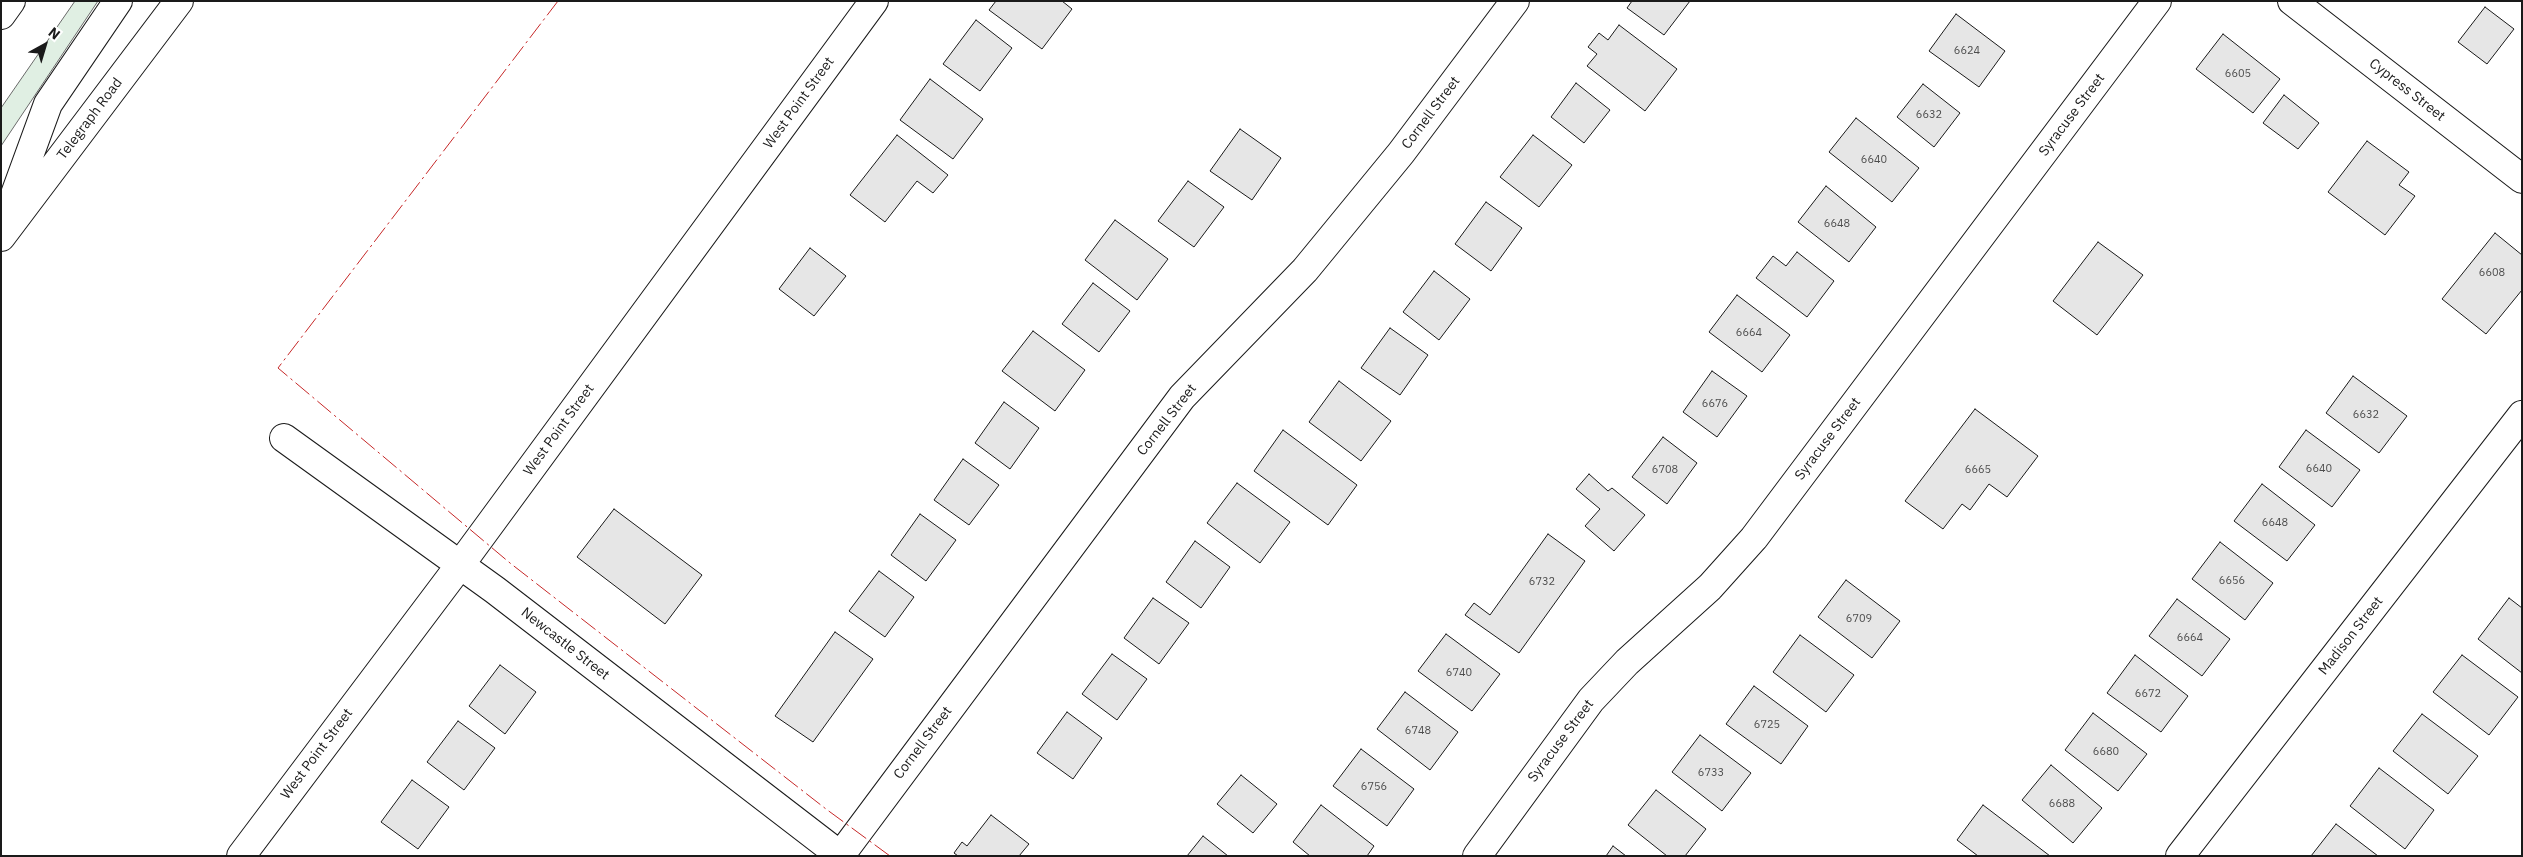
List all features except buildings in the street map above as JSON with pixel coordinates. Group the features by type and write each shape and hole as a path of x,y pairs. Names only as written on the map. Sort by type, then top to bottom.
{"main road":[{"path":"1,15 11,1"},
{"path":"1,232 48,104 118,1"},
{"name":"Telegraph Road","path":"1,237 179,1"},
{"name":"West Point Street","path":"241,856 460,565 874,1"},
{"name":"Cornell Street","path":"840,856 1182,397 1305,270 1401,153 1515,1"},
{"name":"Syracuse Street","path":"1477,856 1591,700 1627,662 1710,587 1754,538 2157,1"},
{"name":"Cypress Street","path":"2292,1 2522,179"},
{"name":"Madison Street","path":"2180,856 2522,416"},
{"name":"Newcastle Street","path":"284,438 460,565 840,856"}],"green space":[{"path":"75,1 98,1 1,146 1,108"}],"power":[{"path":"558,1 278,368 510,563 826,809 890,856"}]}
